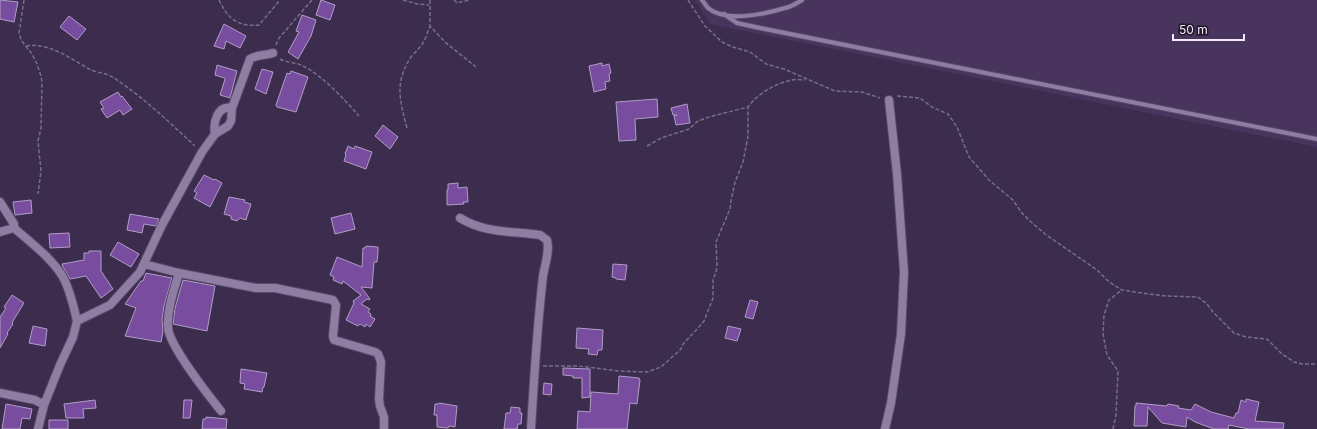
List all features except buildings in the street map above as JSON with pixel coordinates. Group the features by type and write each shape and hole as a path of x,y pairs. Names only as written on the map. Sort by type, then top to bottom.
{"street":[{"path":"77,321 110,305 140,272 162,225 202,152 215,134 228,126 231,121 232,108 250,59 256,55 264,56 273,53"},
{"path":"885,429 891,403 901,334 904,272 897,174 889,100"},
{"path":"215,134 214,125 217,116 224,109 228,107 232,108"},
{"path":"0,202 14,224 14,228 29,240 61,274 67,286 77,321 73,337 44,405 38,429"},
{"path":"460,218 481,228 540,235 547,240 548,252 543,276 531,429"},
{"path":"0,232 14,228"},
{"path":"144,264 179,273 256,288 275,288 333,300 336,305 333,336 334,340 375,352 380,358 379,399 384,417 384,429"},
{"path":"179,273 171,302 168,329 172,342 221,411"},
{"path":"0,393 35,400 44,405"}],"lane":[{"path":"702,0 708,7 716,12 747,17 786,8 802,0"},
{"path":"724,14 737,22 760,28 1317,139"}],"path":[{"path":"24,0 19,33 21,40 32,54 37,64 42,82 41,128 38,141 41,171 38,194"},
{"path":"219,0 223,8 236,22 248,26 259,25 280,0"},
{"path":"312,0 279,38 273,53 283,60 304,66 316,74 339,94 358,116"},
{"path":"403,0 417,4 429,5"},
{"path":"407,128 400,98 400,83 403,72 412,57 424,42 430,26 430,0"},
{"path":"454,0 457,3 469,0"},
{"path":"688,0 705,26 722,42 750,52 766,64 784,69 835,91 862,92 889,100 897,96 920,98 932,107 948,114 957,127 970,157 989,180 1013,200 1021,212 1046,234 1098,270 1109,282 1122,290 1151,295 1198,297 1207,304 1234,333 1246,337 1267,339 1282,354 1294,362 1302,364 1317,364"},
{"path":"430,26 444,42 476,67"},
{"path":"26,46 43,46 92,70 112,76 161,115 202,152"},
{"path":"535,367 578,366 618,371 647,372 661,368 681,350 682,344 700,327 704,321 713,298 712,279 716,273 717,266 716,242 730,209 735,182 743,162 748,136 748,107 753,100 763,92 792,80 807,80"},
{"path":"647,146 662,138 689,130 698,121 748,107"},
{"path":"1113,429 1116,415 1118,371 1107,355 1103,334 1104,315 1109,300 1122,290"}],"shaded area":[{"path":"695,0 1317,0 1317,147 710,24"}]}
